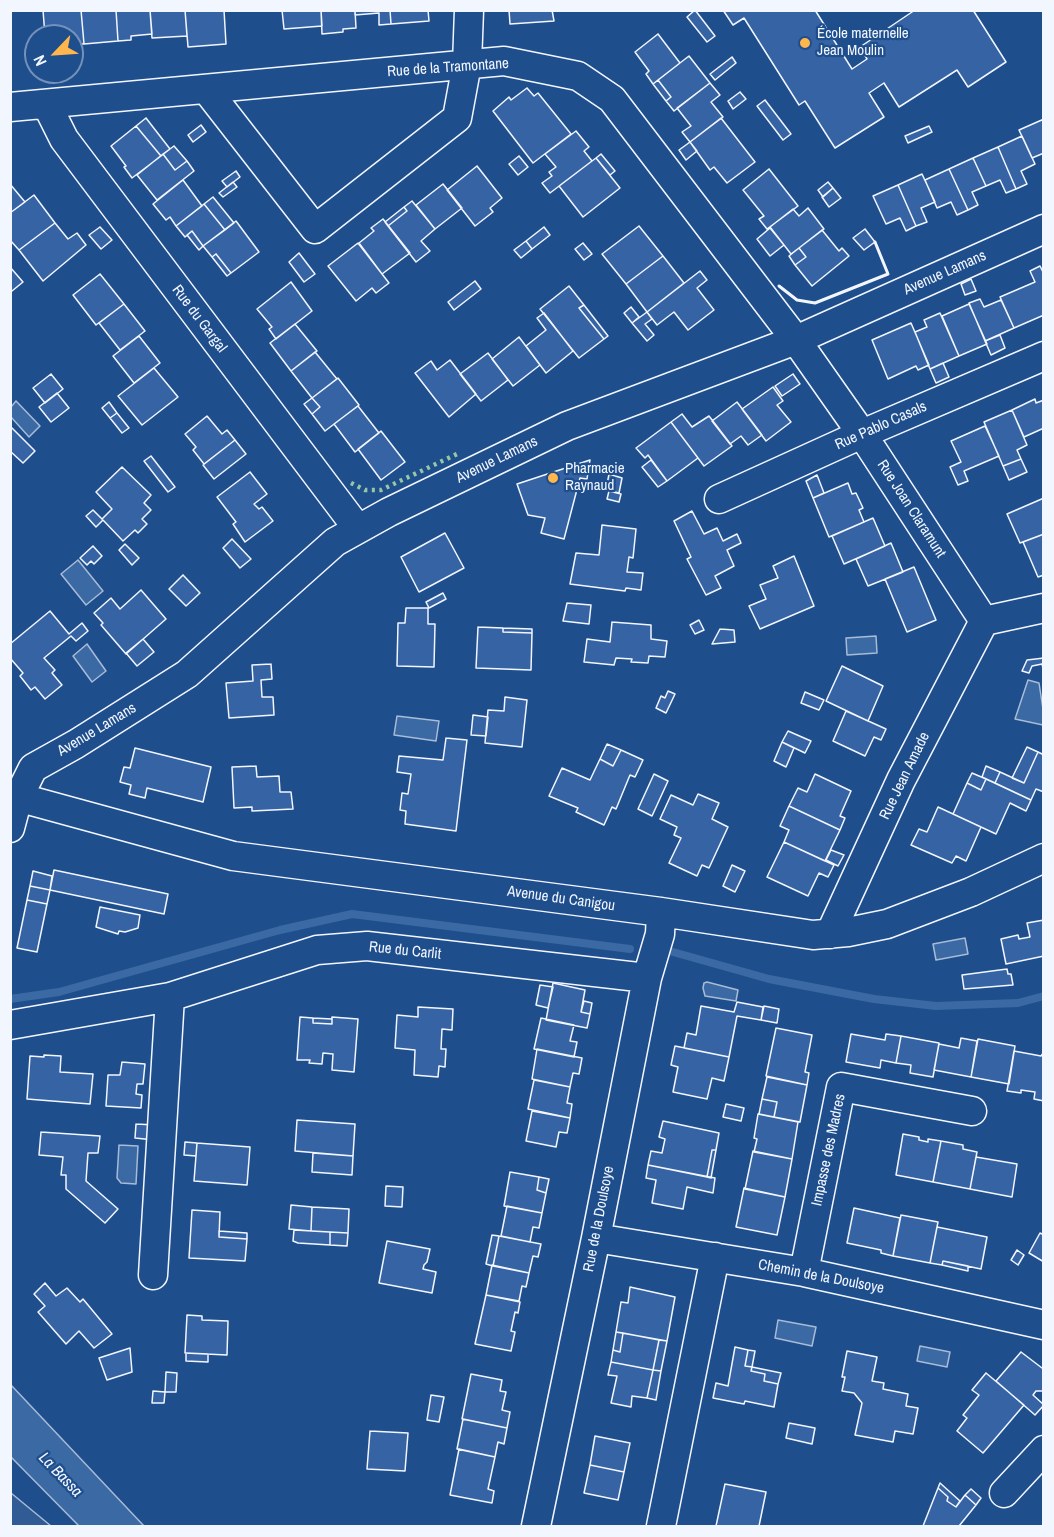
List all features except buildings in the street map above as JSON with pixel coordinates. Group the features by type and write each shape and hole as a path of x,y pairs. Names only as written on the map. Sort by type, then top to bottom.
{"street":[{"path":"206,89 315,229 457,118 467,64 469,10"},
{"name":"Rue de la Tramontane","path":"10,107 467,64 504,62 578,76 612,99 796,340"},
{"name":"Rue du Gargal","path":"47,105 64,139 358,529"},
{"name":"Avenue Lamans","path":"18,783 187,674 335,542 358,529 567,426 796,340 1044,229"},
{"name":"Rue Joan Claramunt","path":"796,340 862,434 984,621"},
{"name":"Rue Pablo Casals","path":"719,499 862,434 1044,356"},
{"path":"984,621 1044,608"},
{"name":"Rue Jean Amade","path":"830,934 901,780 984,621"},
{"name":"Avenue du Canigou","path":"18,783 43,775 71,810 233,856 661,912 813,935 887,924 971,892 1044,858"},
{"path":"10,828 18,783"},
{"name":"Rue de la Doulsoye","path":"536,1527 647,978 660,934 661,912"},
{"name":"Rue du Carlit","path":"10,1025 170,998 317,950 367,946 647,978"},
{"path":"153,1275 170,998"},
{"name":"Impasse des Madres","path":"804,1272 841,1087 972,1111"},
{"name":"Chemin de la Doulsoye","path":"596,1238 804,1272 1044,1325"},
{"path":"661,1527 715,1257"},
{"path":"1004,1493 1044,1450"}],"shaded area":[{"path":"11,1493 51,1526 11,1526"}],"water":[{"path":"16,401 40,426 29,437 11,417 11,407"},
{"path":"78,560 103,591 86,605 61,574"},
{"path":"876,636 877,653 847,655 846,638"},
{"path":"87,644 106,671 92,682 73,656"},
{"path":"1028,680 1039,683 1043,725 1015,719"},
{"path":"397,716 439,721 436,741 394,735"},
{"path":"965,938 968,954 936,960 933,944"},
{"path":"704,983 738,990 736,1001 705,996 703,988"},
{"path":"119,1145 138,1146 136,1184 121,1183 117,1178"},
{"path":"778,1320 816,1327 812,1346 775,1338"},
{"path":"920,1346 950,1352 947,1367 917,1361"},
{"name":"La Bassa","path":"11,1385 144,1526 79,1526 11,1457"}],"waterway":[{"path":"10,999 59,992 280,930 352,914 630,949"},
{"path":"673,952 769,979 874,999 936,1006 1018,1003 1044,996"}],"hedge":[{"path":"351,483 365,490 381,490 457,454"}],"wall":[{"path":"779,286 797,300 815,303 888,274 875,242"}],"place":[{"name":"École maternelle Jean Moulin","path":"805,43"},
{"name":"Pharmacie Raynaud","path":"553,478"}]}
